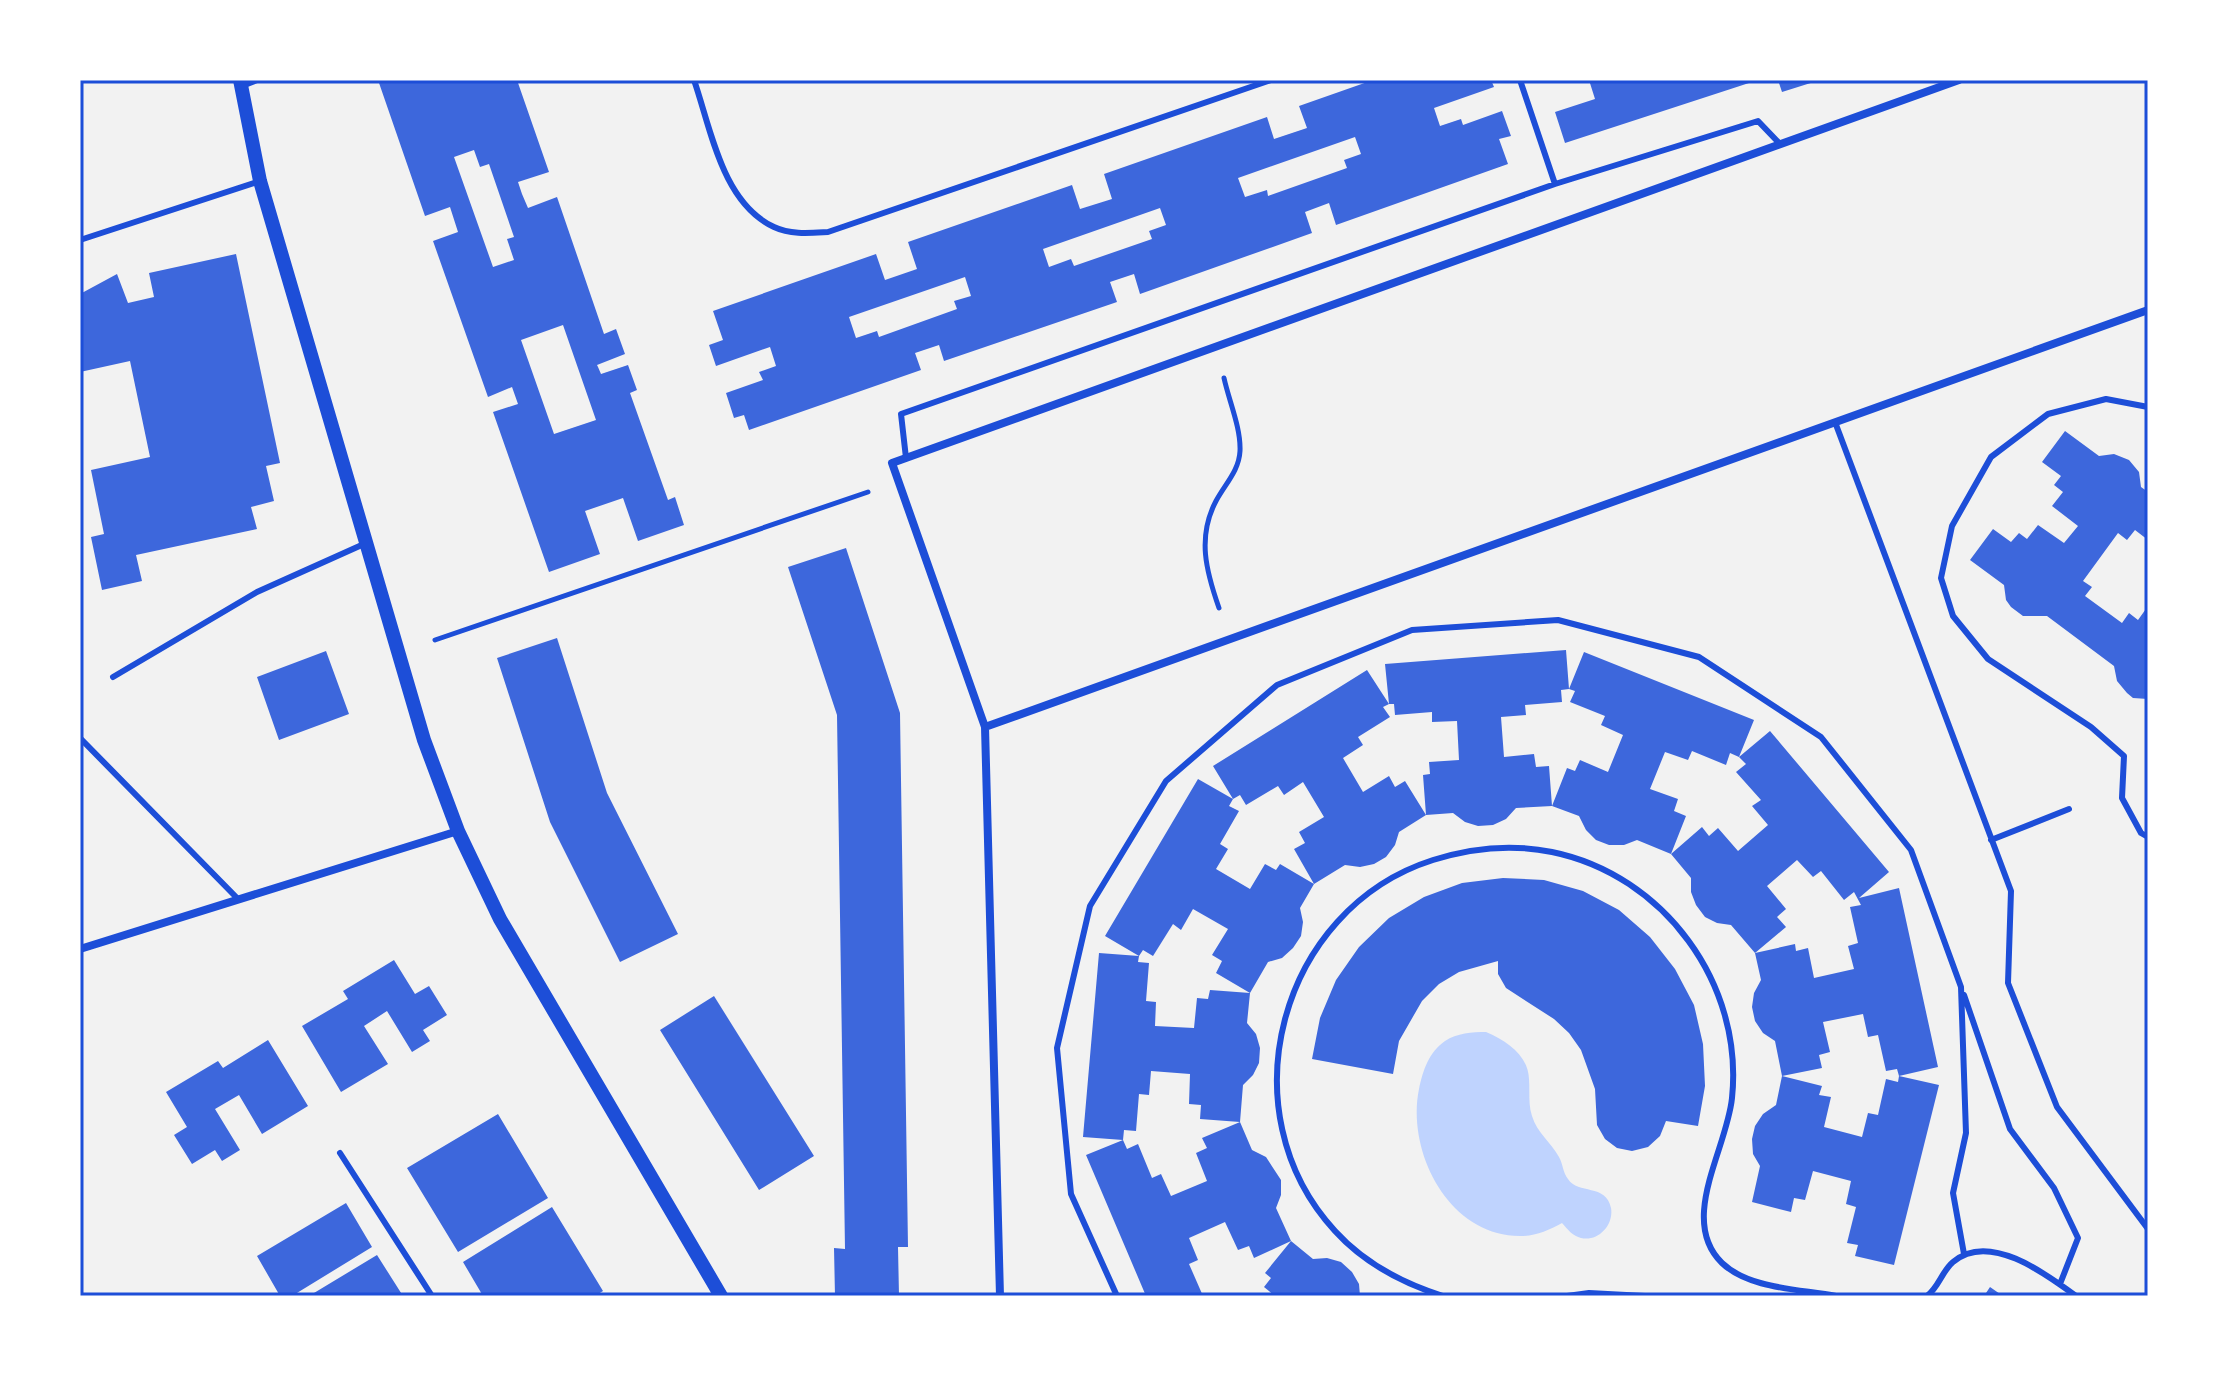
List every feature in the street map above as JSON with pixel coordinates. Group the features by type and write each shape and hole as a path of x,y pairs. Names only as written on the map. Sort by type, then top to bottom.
{"street":[{"path":"1000,1296 985,727 892,463 1959,80"},
{"path":"241,83 260,181 424,740 458,831 500,919 721,1296"},
{"path":"985,727 2148,310"},
{"path":"80,949 458,831"}],"lane":[{"path":"241,83 257,80"},
{"path":"694,80 734,193 751,213 775,228 801,234 828,232 1271,80"},
{"path":"1520,80 1555,184"},
{"path":"906,458 901,414 1555,184 1758,121 1780,144"},
{"path":"80,240 260,181"},
{"path":"2148,407 2106,399 2048,414 1991,457 1952,526 1941,578 1953,616 1988,659 2091,727 2124,756 2122,798 2141,833 2148,837"},
{"path":"1835,422 2011,891 2008,983 2057,1107 2148,1229"},
{"path":"113,677 257,592 367,542"},
{"path":"1117,1296 1071,1194 1057,1048 1090,906 1166,781 1277,685 1412,630 1558,620 1699,657 1821,737 1911,850 2010,1129 2054,1188 2078,1238 2060,1284"},
{"path":"80,738 238,899"},
{"path":"1991,840 2069,809"},
{"path":"1443,1296 1413,1286 1371,1263 1335,1231 1307,1192 1288,1149 1277,1102 1277,1054 1287,1007 1306,963 1334,924 1370,892 1411,867 1456,853 1503,847 1551,852 1598,866 1639,889 1674,922 1703,960 1722,1003 1732,1050 1732,1098 1723,1145 1704,1202 1703,1224 1709,1244 1721,1262 1737,1275 1758,1282 1836,1296"},
{"path":"1961,987 1966,1133 1953,1193 1964,1254"},
{"path":"340,1153 432,1296"},
{"path":"1927,1296 1942,1280 1950,1264 1964,1254 1982,1251 2010,1257 2036,1268 2076,1296"},
{"path":"1567,1296 1645,1296"}],"path":[{"path":"1212,347 1223,377 1240,451 1233,478 1217,499 1207,523 1204,549 1207,575 1231,639"},
{"path":"399,653 899,481"}],"water":[{"path":"1486,1032 1509,1044 1525,1063 1532,1116 1559,1157 1568,1179 1578,1187 1604,1195 1608,1200 1610,1220 1599,1235 1581,1238 1562,1223 1527,1236 1495,1233 1473,1222 1454,1207 1438,1186 1419,1139 1417,1113 1422,1075 1439,1045 1460,1035"}],"building":[{"path":"378,80 517,80 549,172 518,182 522,194 528,208 557,197 604,334 616,329 625,354 597,365 601,374 628,365 637,390 630,393 668,500 675,497 684,525 638,541 623,498 585,511 600,554 549,572 493,412 518,404 512,387 488,397 433,241 458,232 450,207 425,216","holes":["474,150 480,167 489,164 514,237 507,239 514,260 493,267 454,157","563,325 596,420 554,434 521,340"]},
{"path":"1373,80 1491,80 1494,87 1434,108 1440,126 1461,119 1463,125 1502,111 1511,136 1499,139 1508,164 1336,225 1329,203 1305,212 1312,233 1140,294 1134,274 1110,282 1117,302 944,361 939,345 915,353 921,370 749,430 744,415 734,418 726,393 763,380 759,372 776,366 770,347 716,366 709,345 723,340 713,311 876,254 885,280 917,269 908,242 1072,185 1080,209 1112,199 1104,174 1267,117 1274,139 1307,128 1299,106","holes":["1355,137 1361,154 1344,160 1347,168 1268,196 1267,190 1245,197 1238,178","1160,208 1166,225 1149,231 1152,239 1074,266 1071,259 1049,267 1043,249","965,277 971,296 954,301 957,309 879,337 877,331 856,338 849,317"]},
{"path":"1589,80 1748,80 1749,83 1565,143 1555,112 1595,99"},
{"path":"1778,80 1817,80 1817,81 1782,92"},
{"path":"236,254 280,463 266,466 274,501 251,507 257,529 136,555 142,581 102,590 91,537 104,534 91,470 150,457 130,361 80,372 80,294 117,274 128,303 154,297 149,273"},
{"path":"2065,431 2099,456 2114,454 2129,460 2139,472 2141,487 2148,492 2148,540 2135,530 2127,540 2118,533 2083,581 2092,587 2085,596 2122,623 2129,613 2138,620 2148,606 2148,699 2133,698 2117,681 2114,666 2047,616 2023,616 2011,607 2006,600 2004,585 1970,560 1993,529 2011,542 2019,533 2027,539 2038,525 2064,543 2078,526 2052,506 2063,492 2054,485 2061,476 2042,462"},
{"path":"846,548 900,713 908,1247 898,1247 899,1296 835,1296 834,1248 845,1249 837,715 788,567"},
{"path":"557,638 607,793 678,934 620,962 550,822 497,658"},
{"path":"1566,650 1569,689 1561,690 1562,702 1525,705 1526,715 1501,717 1504,757 1534,754 1536,767 1549,766 1552,806 1516,808 1506,819 1493,825 1478,826 1465,822 1453,813 1426,815 1423,775 1430,774 1429,762 1459,760 1457,721 1432,722 1432,712 1395,715 1394,704 1389,704 1385,664"},
{"path":"326,651 349,714 279,740 257,677"},
{"path":"1584,652 1754,720 1739,757 1730,753 1726,765 1692,751 1688,760 1665,752 1650,789 1678,799 1674,811 1686,816 1671,854 1637,840 1624,845 1609,845 1596,840 1579,816 1552,806 1567,768 1575,771 1580,760 1608,772 1623,735 1601,725 1605,716 1570,702 1575,691 1569,689"},
{"path":"1367,670 1389,704 1383,707 1390,717 1358,737 1363,745 1343,758 1363,792 1389,776 1395,787 1405,781 1426,815 1399,832 1395,845 1386,857 1360,867 1345,865 1314,884 1294,849 1305,843 1299,832 1324,817 1303,782 1284,795 1278,786 1246,805 1240,795 1233,799 1213,766"},
{"path":"1770,731 1889,872 1859,898 1899,888 1938,1067 1899,1076 1897,1069 1886,1071 1878,1035 1868,1037 1863,1014 1823,1022 1830,1052 1819,1055 1822,1068 1782,1076 1775,1041 1763,1033 1755,1021 1752,1007 1754,993 1761,980 1755,953 1731,925 1705,917 1691,892 1691,878 1671,854 1702,827 1709,836 1718,828 1738,851 1768,825 1752,806 1761,800 1736,772 1746,764 1739,757","holes":["1797,860 1813,877 1821,871 1844,900 1854,892 1861,905 1850,907 1858,943 1848,946 1854,969 1814,978 1808,948 1796,951 1795,944 1755,953 1786,927 1777,917 1786,909 1767,886"]},
{"path":"1198,779 1233,799 1229,806 1239,811 1220,844 1228,849 1216,869 1250,889 1265,864 1276,870 1280,864 1314,884 1300,908 1303,922 1301,936 1282,958 1268,962 1250,993 1216,973 1222,961 1212,955 1228,929 1193,909 1181,930 1173,924 1153,956 1143,950 1139,956 1105,936"},
{"path":"1503,878 1544,880 1583,891 1619,910 1650,937 1675,969 1694,1005 1703,1044 1705,1086 1698,1126 1666,1121 1660,1136 1648,1147 1632,1151 1617,1148 1605,1139 1597,1125 1595,1089 1581,1050 1554,1019 1506,988 1498,974 1498,961 1459,972 1439,984 1422,1001 1399,1041 1393,1074 1312,1059 1320,1018 1336,980 1359,947 1389,918 1424,897 1462,883"},
{"path":"1099,953 1139,956 1138,962 1149,963 1146,1001 1156,1002 1155,1026 1194,1028 1197,998 1208,999 1210,990 1250,993 1247,1023 1256,1034 1260,1048 1259,1063 1243,1085 1240,1122 1200,1119 1201,1105 1189,1104 1190,1074 1151,1071 1149,1095 1139,1094 1136,1131 1124,1130 1123,1140 1083,1137"},
{"path":"394,960 415,994 429,986 447,1015 423,1030 430,1041 412,1052 387,1011 364,1026 388,1064 341,1092 302,1026 348,999 343,991"},
{"path":"714,996 814,1156 759,1190 660,1030"},
{"path":"268,1040 308,1106 262,1134 239,1095 215,1109 240,1150 222,1161 215,1150 192,1164 174,1135 187,1127 166,1092 218,1061 223,1068"},
{"path":"1782,1076 1822,1086 1819,1095 1831,1097 1824,1127 1862,1137 1868,1113 1878,1115 1886,1079 1898,1082 1899,1076 1939,1085 1894,1265 1855,1256 1858,1245 1847,1243 1856,1207 1846,1204 1851,1181 1813,1171 1805,1200 1794,1198 1791,1212 1752,1202 1760,1166 1753,1154 1755,1126 1763,1114 1776,1105"},
{"path":"498,1114 548,1198 458,1252 407,1168"},
{"path":"1240,1122 1252,1150 1266,1157 1281,1180 1281,1195 1276,1208 1291,1241 1254,1258 1249,1246 1238,1250 1225,1222 1189,1238 1198,1260 1189,1264 1203,1296 1146,1296 1086,1155 1123,1140 1127,1149 1138,1144 1152,1178 1161,1174 1171,1196 1207,1181 1196,1153 1207,1148 1202,1138"},
{"path":"346,1203 372,1247 292,1296 280,1296 257,1256"},
{"path":"552,1207 603,1291 595,1296 483,1296 463,1262"},
{"path":"1291,1241 1313,1259 1327,1258 1341,1262 1359,1284 1360,1296 1275,1296 1264,1287 1271,1278 1265,1273"},
{"path":"377,1255 403,1296 309,1296"},
{"path":"1990,1287 2003,1296 1984,1296"}]}
